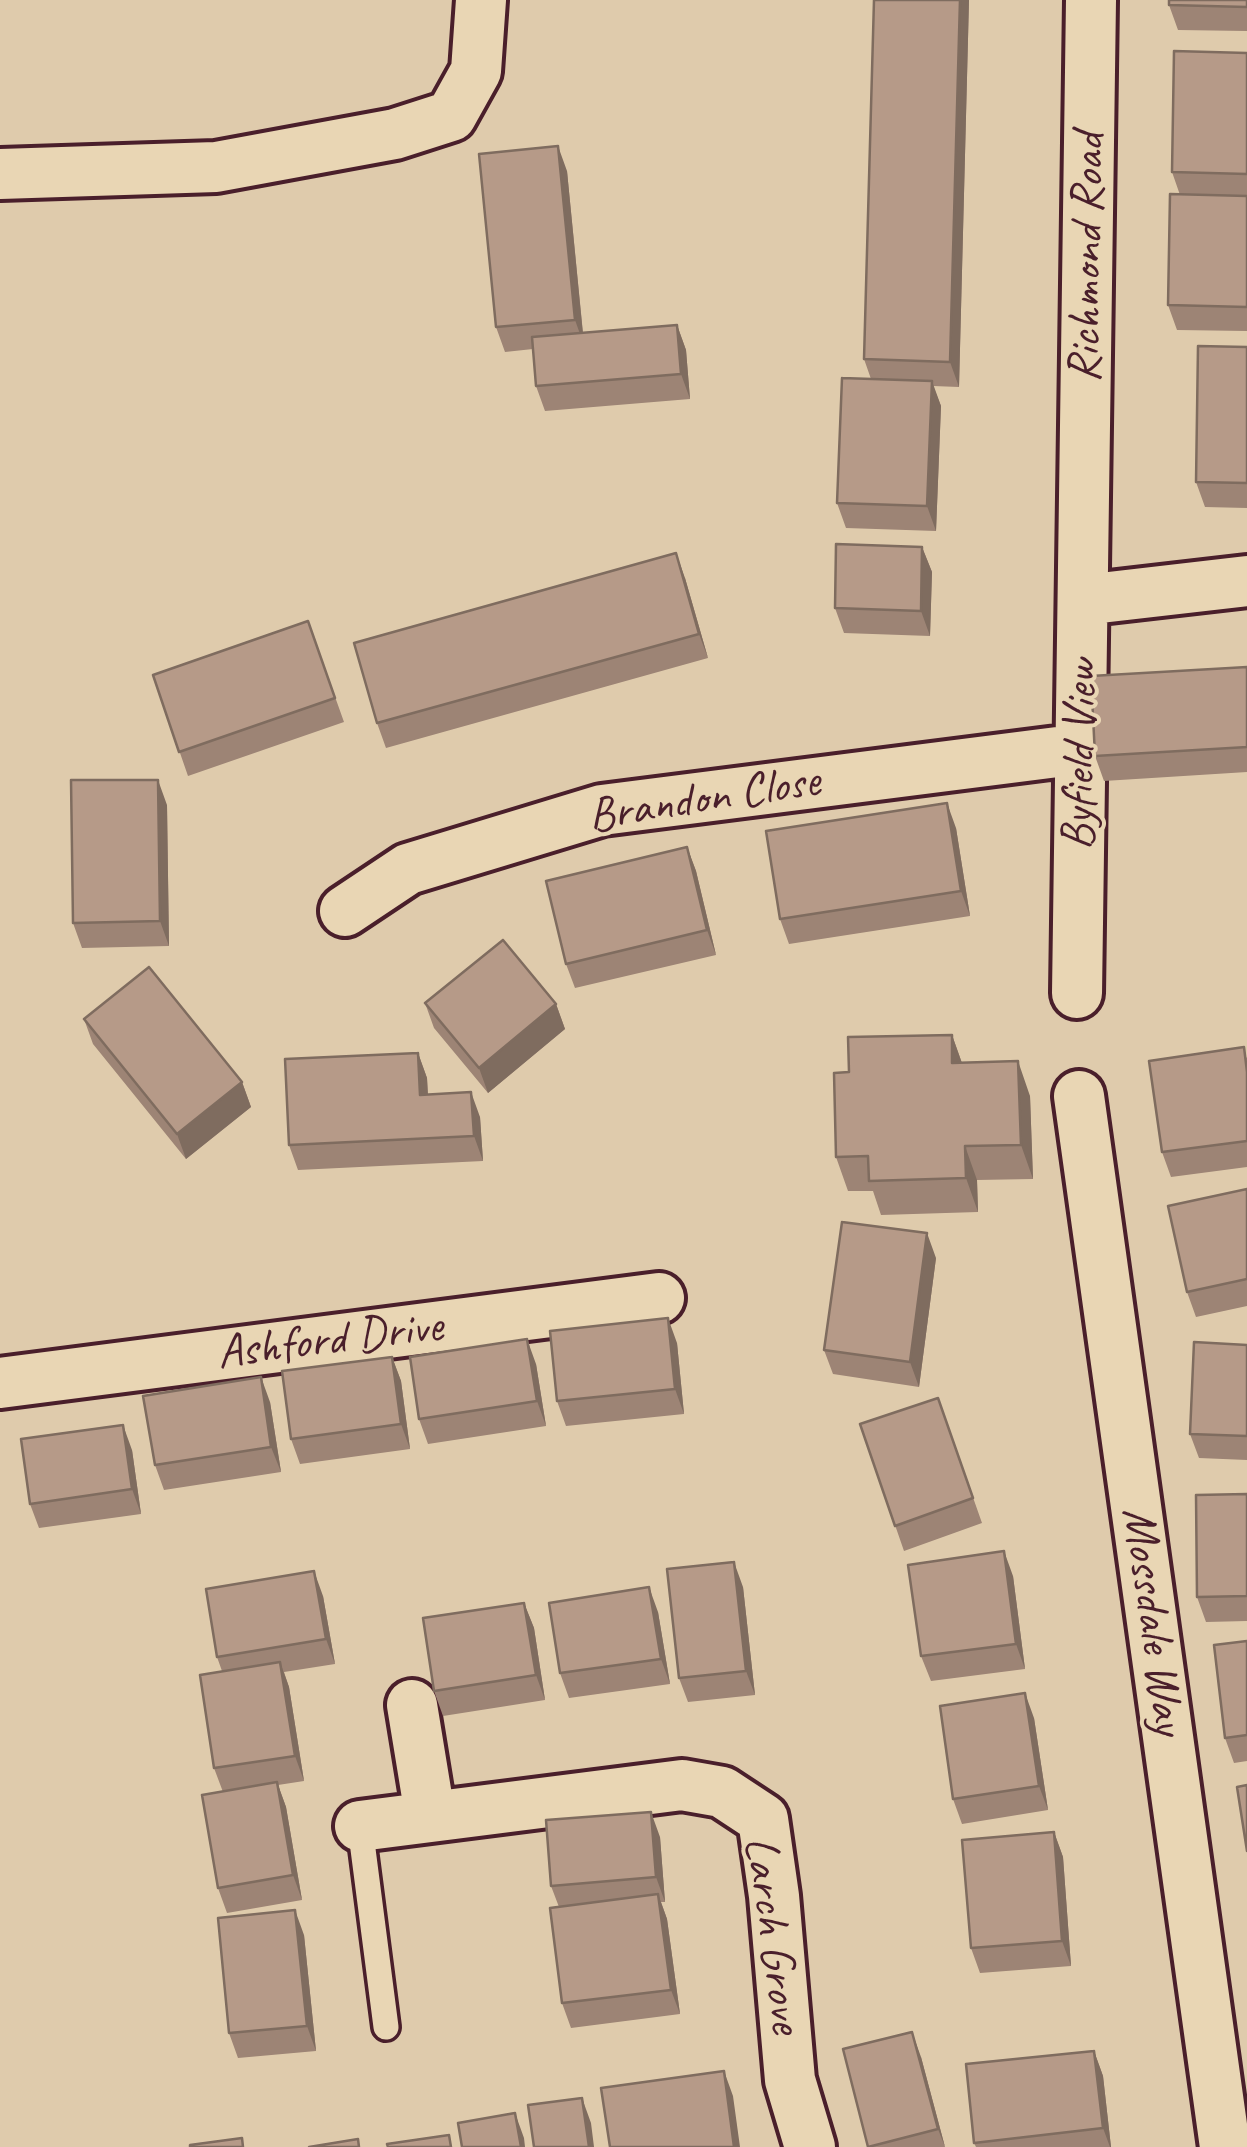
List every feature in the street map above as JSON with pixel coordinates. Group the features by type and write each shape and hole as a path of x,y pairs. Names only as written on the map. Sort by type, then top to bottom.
{"street":[{"path":"0,174 216,167 396,134 451,116 476,71 481,0"},
{"name":"Richmond Road","path":"1084,517 1092,0"},
{"name":"Byfield View","path":"1077,993 1084,517"},
{"path":"1083,600 1247,581"},
{"name":"Brandon Close","path":"345,911 408,869 602,810 1080,750"},
{"name":"Mossdale Way","path":"1079,1096 1224,2147"},
{"name":"Ashford Drive","path":"0,1383 659,1298"},
{"path":"412,1706 430,1815"},
{"name":"Larch Grove","path":"360,1826 682,1785 722,1792 763,1819 774,1896 790,2080 810,2147"}],"lane":[{"path":"360,1826 386,2027"}],"building":[{"path":"874,0 960,0 950,362 864,359"},
{"path":"1169,0 1247,0 1247,7 1169,5"},
{"path":"1174,51 1247,53 1247,174 1172,172"},
{"path":"558,146 575,320 496,327 479,154"},
{"path":"1170,194 1247,196 1247,307 1168,305"},
{"path":"677,325 681,374 536,386 532,337"},
{"path":"1198,346 1247,347 1247,483 1196,482"},
{"path":"842,378 932,381 927,506 837,503"},
{"path":"836,544 922,547 921,611 835,608"},
{"path":"676,553 699,634 377,723 354,643"},
{"path":"308,621 335,698 179,752 153,675"},
{"path":"1247,667 1247,747 1095,756 1091,676"},
{"path":"71,780 158,780 160,921 73,923"},
{"path":"947,803 961,891 780,919 766,831"},
{"path":"687,847 707,930 566,964 546,881"},
{"path":"503,940 556,1004 479,1068 425,1003"},
{"path":"149,967 242,1082 177,1134 84,1019"},
{"path":"952,1035 952,1063 1018,1061 1021,1145 965,1146 966,1178 869,1181 868,1156 836,1157 834,1073 849,1072 848,1037"},
{"path":"1244,1047 1247,1141 1162,1152 1149,1061"},
{"path":"418,1053 420,1095 471,1092 474,1136 289,1145 285,1059"},
{"path":"1247,1189 1247,1279 1187,1292 1168,1206"},
{"path":"842,1222 927,1233 910,1362 824,1350"},
{"path":"668,1318 675,1389 557,1401 550,1331"},
{"path":"527,1339 537,1401 419,1419 410,1357"},
{"path":"1194,1342 1247,1345 1247,1436 1190,1434"},
{"path":"392,1357 401,1424 291,1439 282,1371"},
{"path":"261,1377 271,1447 155,1465 143,1396"},
{"path":"938,1398 973,1498 895,1526 860,1424"},
{"path":"123,1425 132,1489 30,1504 21,1439"},
{"path":"1247,1494 1247,1596 1197,1597 1196,1495"},
{"path":"1004,1551 1016,1644 921,1656 908,1565"},
{"path":"734,1562 746,1671 679,1678 667,1569"},
{"path":"314,1571 326,1639 217,1657 206,1589"},
{"path":"649,1587 661,1659 560,1673 549,1603"},
{"path":"524,1603 536,1675 434,1691 423,1618"},
{"path":"1247,1641 1247,1735 1225,1738 1214,1645"},
{"path":"280,1662 295,1756 214,1768 200,1675"},
{"path":"1025,1693 1039,1786 953,1799 940,1706"},
{"path":"277,1782 293,1875 218,1888 202,1795"},
{"path":"1247,1785 1247,1851 1237,1787"},
{"path":"651,1812 656,1877 551,1886 546,1820"},
{"path":"1054,1832 1062,1941 971,1948 962,1840"},
{"path":"658,1894 671,1990 562,2003 550,1908"},
{"path":"295,1910 307,2026 229,2033 218,1918"},
{"path":"912,2032 938,2129 868,2147 843,2049"},
{"path":"1094,2051 1103,2128 974,2143 966,2064"},
{"path":"724,2071 734,2147 610,2147 601,2088"},
{"path":"582,2098 589,2147 534,2147 528,2105"},
{"path":"515,2113 521,2147 462,2147 458,2123"},
{"path":"449,2135 451,2147 387,2144"},
{"path":"242,2138 243,2147 190,2147 190,2145"},
{"path":"358,2139 359,2147 309,2147"}]}
